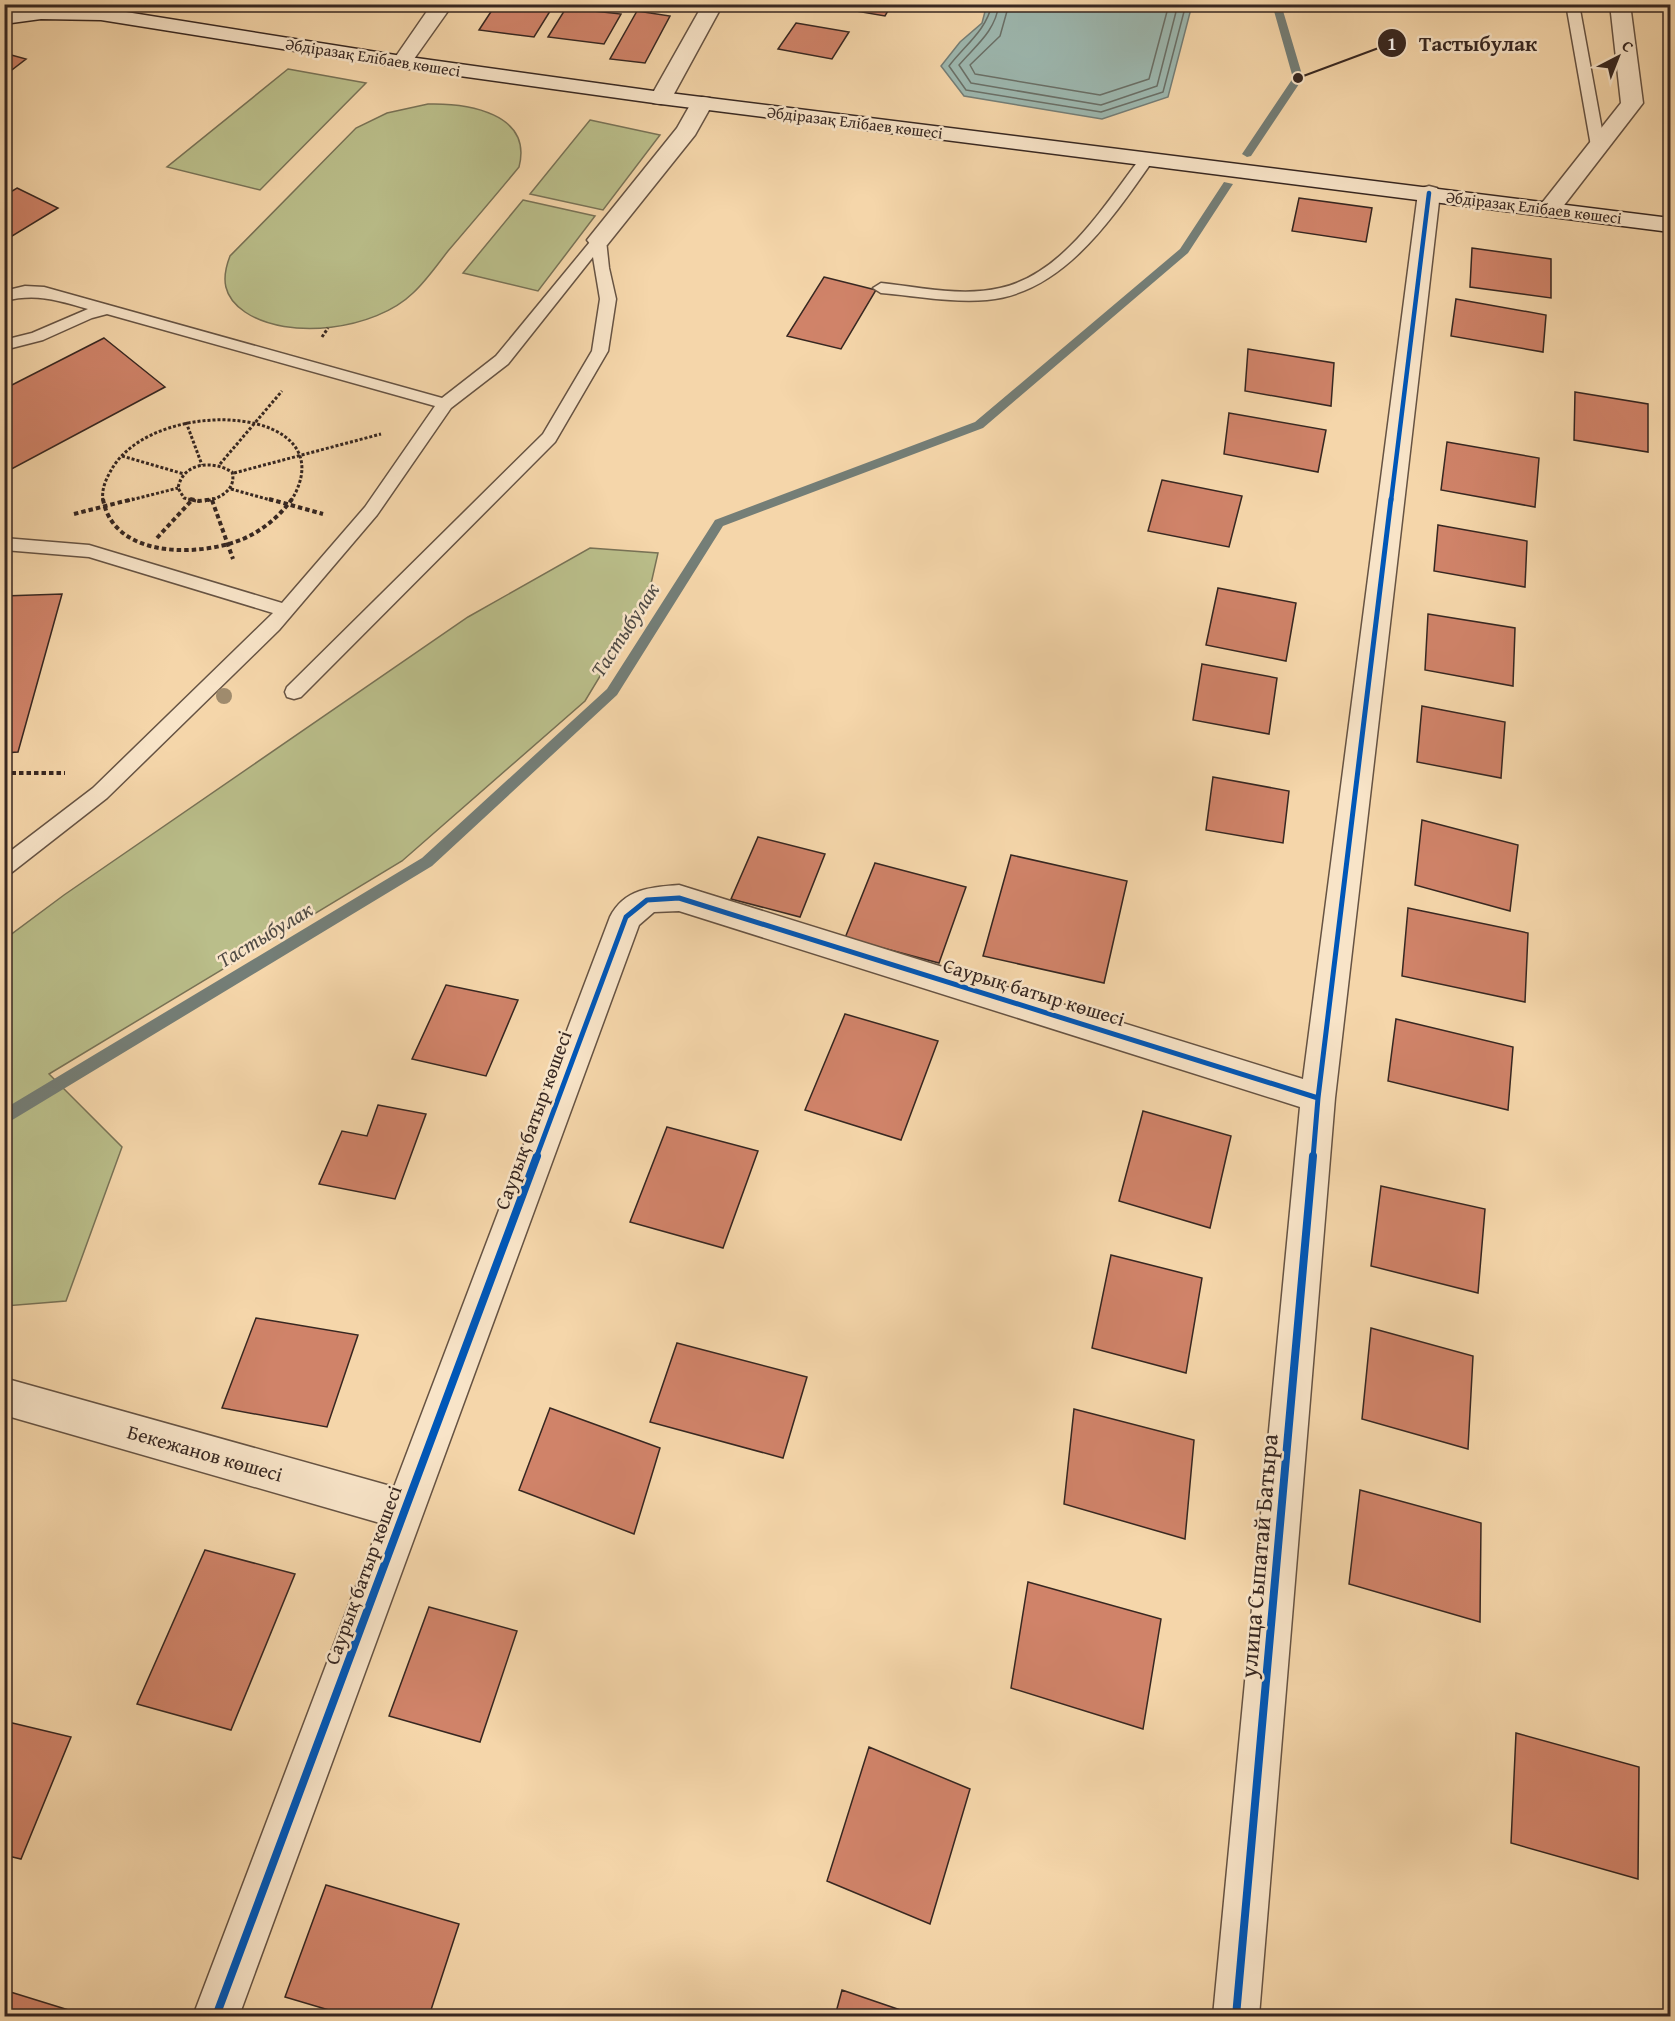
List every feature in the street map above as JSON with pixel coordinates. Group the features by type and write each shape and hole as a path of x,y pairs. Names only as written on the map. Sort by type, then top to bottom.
{"street":[{"path":"402,63 443,4"},
{"path":"661,98 713,4"},
{"path":"1550,208 1632,103 1620,4"},
{"name":"Әбдіразақ Елібаев көшесі","path":"4,18 38,9 101,14 402,63 661,98 1671,225"},
{"path":"599,240 687,130 702,103"},
{"name":"улица Сыпатай Батыра","path":"1236,2016 1318,1098 1429,193"},
{"name":"Саурық батыр көшесі","path":"216,2016 626,917 647,900 679,898 1318,1098"},
{"name":"Бекежанов көшесі","path":"4,1396 405,1510"}],"lane":[{"path":"1572,4 1598,146"},
{"path":"881,288 976,295 1017,290 1046,273 1075,250 1147,159"},
{"path":"4,867 100,793 286,611 359,524 445,404 502,360 599,240"},
{"path":"294,692 549,438 600,351 608,299 601,268 599,240"},
{"path":"4,296 25,291 44,292 445,404"},
{"path":"4,345 37,337 87,314 106,310"},
{"path":"4,544 89,551 286,611"}],"path":[{"path":"220,464 305,365 328,328"},
{"path":"220,418 256,422 278,431 296,448 303,469 298,492 282,514 258,532 228,544 196,551 164,550 136,543 115,529 103,507 102,490 110,470 122,456 154,433 186,422 220,418"},
{"path":"234,473 235,482 231,489 212,500 191,501 184,498 178,488 178,482 184,474 202,465 220,464 234,473 434,420"},
{"path":"186,422 202,465"},
{"path":"122,456 184,474"},
{"path":"70,515 178,488"},
{"path":"231,489 359,524"},
{"path":"212,500 246,598"},
{"path":"132,565 191,501"}],"green space":[{"path":"288,69 366,83 260,190 167,167"},
{"path":"428,104 461,106 493,115 507,123 516,134 521,149 519,167 418,288 397,306 377,316 331,327 284,326 263,321 238,306 228,294 226,287 225,272 230,256 356,128 387,113"},
{"path":"590,120 660,135 603,210 530,194"},
{"path":"523,200 595,216 538,291 463,273"},
{"path":"590,548 658,553 648,597 585,701 402,861 49,1074 122,1147 66,1301 5,1306 5,939 64,895 468,617"}],"water":[{"path":"987,4 1192,5 1168,97 1102,119 964,96 941,66 960,42 982,23"}],"building":[{"path":"333,4 371,4 367,10"},
{"path":"496,4 527,4 552,8 534,37 479,30"},
{"path":"833,4 892,4 885,16 832,7"},
{"path":"566,8 621,14 604,44 548,37"},
{"path":"637,11 670,16 645,63 610,59"},
{"path":"796,23 849,32 832,59 778,49"},
{"path":"4,53 26,59 4,76"},
{"path":"17,188 58,208 4,241 4,196"},
{"path":"1299,198 1372,208 1366,242 1292,231"},
{"path":"1472,248 1551,259 1551,298 1470,287"},
{"path":"1664,251 1670,252 1670,321 1666,320"},
{"path":"824,277 876,290 841,349 787,336"},
{"path":"1456,299 1546,315 1543,352 1451,336"},
{"path":"104,338 165,387 4,473 4,389"},
{"path":"1248,349 1334,363 1331,406 1245,391"},
{"path":"1575,392 1648,404 1648,452 1574,440"},
{"path":"1229,413 1326,430 1318,472 1224,454"},
{"path":"1447,442 1539,458 1535,507 1441,490"},
{"path":"1162,480 1242,496 1229,547 1148,531"},
{"path":"1438,525 1527,541 1525,587 1434,571"},
{"path":"1218,588 1296,603 1286,661 1206,645"},
{"path":"62,594 18,752 4,753 4,596"},
{"path":"1428,614 1515,628 1513,686 1425,670"},
{"path":"1202,664 1277,678 1269,734 1193,720"},
{"path":"1422,706 1505,722 1501,778 1417,762"},
{"path":"1213,777 1289,791 1283,843 1206,830"},
{"path":"1422,820 1518,845 1510,911 1415,885"},
{"path":"758,837 825,854 800,917 731,899"},
{"path":"1011,855 1127,881 1104,983 983,956"},
{"path":"875,863 966,887 939,963 845,938"},
{"path":"1408,908 1528,933 1525,1002 1402,976"},
{"path":"446,985 518,1000 486,1076 412,1059"},
{"path":"845,1014 938,1041 901,1140 805,1110"},
{"path":"1396,1019 1513,1047 1508,1110 1388,1081"},
{"path":"378,1105 426,1114 395,1199 319,1184 342,1131 367,1136"},
{"path":"1143,1111 1231,1136 1210,1228 1119,1201"},
{"path":"667,1127 758,1151 723,1248 630,1222"},
{"path":"1381,1186 1485,1209 1478,1293 1371,1266"},
{"path":"1111,1255 1202,1278 1186,1373 1092,1348"},
{"path":"256,1318 358,1335 327,1427 222,1408"},
{"path":"1371,1328 1473,1356 1468,1449 1362,1419"},
{"path":"677,1343 807,1377 783,1458 650,1422"},
{"path":"550,1408 660,1448 634,1534 519,1490"},
{"path":"1074,1409 1194,1440 1185,1539 1064,1504"},
{"path":"1360,1490 1481,1523 1480,1622 1349,1584"},
{"path":"205,1550 295,1574 231,1730 137,1704"},
{"path":"1028,1582 1161,1619 1143,1729 1011,1688"},
{"path":"429,1607 517,1631 480,1742 389,1716"},
{"path":"4,1721 71,1737 21,1859 4,1855"},
{"path":"1516,1733 1639,1767 1638,1879 1511,1843"},
{"path":"869,1747 970,1789 930,1924 827,1881"},
{"path":"326,1885 459,1924 429,2016 349,2016 285,1997"},
{"path":"4,1990 88,2016 4,2016"},
{"path":"842,1990 918,2016 835,2016"}],"waterway":[{"name":"Тастыбулак","path":"1247,154 1298,78 1276,4"},
{"name":"Тастыбулак","path":"4,1118 427,862 612,692 719,523 979,425 1184,251 1228,184"}],"cycle path":[{"path":"1236,2016 1318,1098 1429,193"},
{"path":"216,2016 626,917 647,900 679,898 1318,1098"}],"place":[{"name":"Тастыбулак","path":"1298,78"}]}
